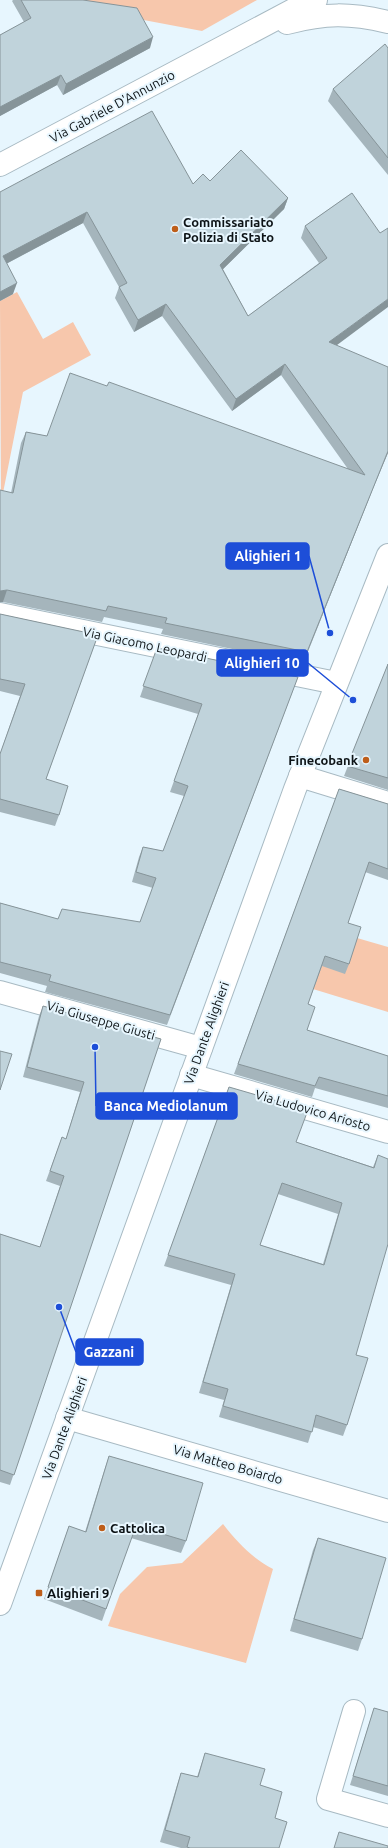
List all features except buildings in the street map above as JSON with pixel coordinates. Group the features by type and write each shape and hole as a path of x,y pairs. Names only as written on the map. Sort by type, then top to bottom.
{"main road":[{"name":"Via Gabriele D'Annunzio","path":"0,165 311,1"},
{"name":"Via Gabriele D'Annunzio","path":"224,47 285,24 312,16 340,14 364,16 388,22"},
{"name":"Via Dante Alighieri","path":"0,1604 300,776 336,683 386,568"},
{"name":"Via Giacomo Leopardi","path":"0,614 336,683"},
{"path":"300,776 388,803"},
{"name":"Via Giuseppe Giusti","path":"0,992 201,1048"},
{"name":"Via Ludovico Ariosto","path":"191,1075 388,1132"},
{"name":"Via Matteo Boiardo","path":"67,1418 388,1511"},
{"path":"354,1711 328,1799 388,1816"}],"shaded area":[{"path":"78,0 257,0 202,31 133,18"},
{"path":"17,292 43,339 73,322 91,355 23,392 1,503 0,301"},
{"path":"357,938 388,947 388,1012 313,989 321,966"},
{"path":"223,1524 246,1550 265,1565 273,1569 246,1663 108,1626 120,1594 147,1567 182,1563"}],"place":[{"name":"Commissariato Polizia di Stato","path":"175,229"},
{"name":"Alighieri 1","path":"330,633"},
{"name":"Alighieri 10","path":"353,700"},
{"name":"Finecobank","path":"366,760"},
{"name":"Banca Mediolanum","path":"95,1047"},
{"name":"Gazzani","path":"59,1307"},
{"name":"Cattolica","path":"102,1528"},
{"name":"Alighieri 9","path":"39,1593"}]}
